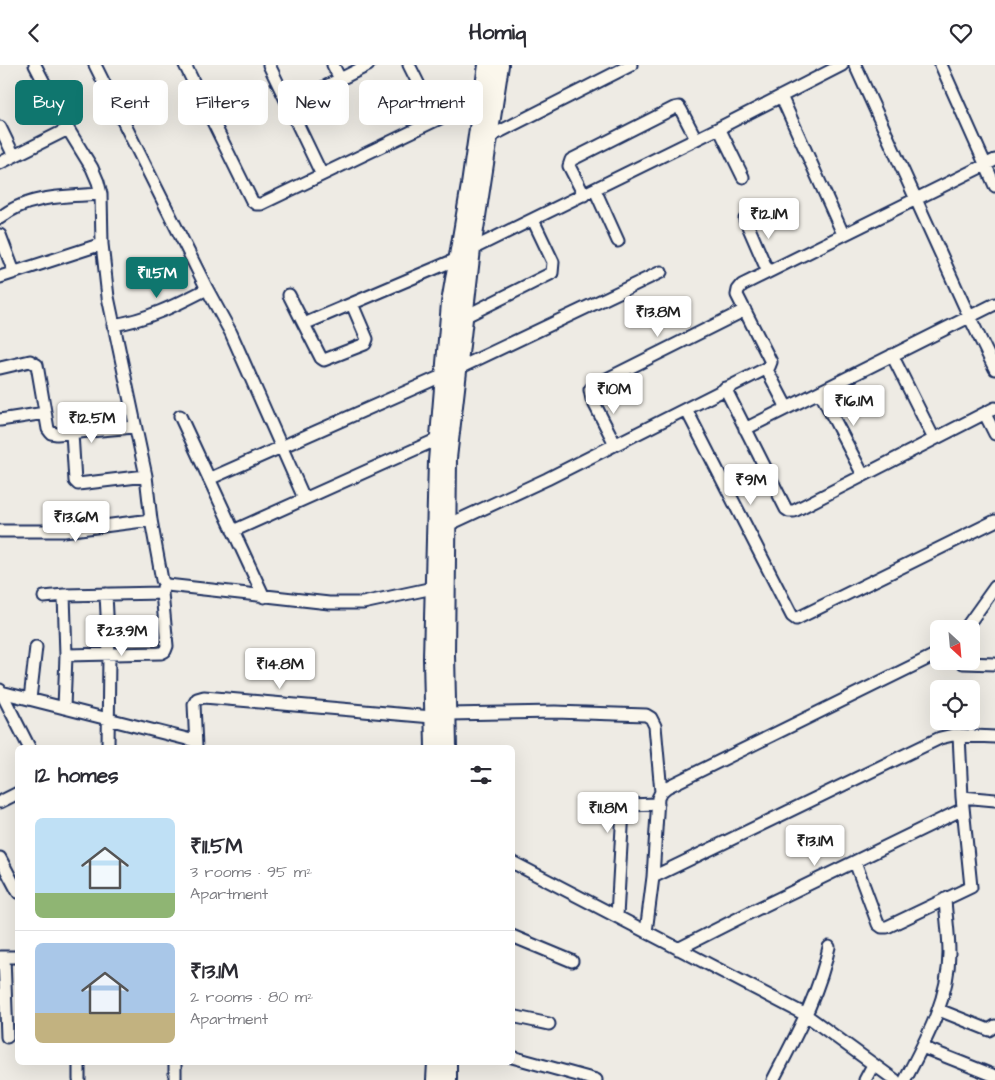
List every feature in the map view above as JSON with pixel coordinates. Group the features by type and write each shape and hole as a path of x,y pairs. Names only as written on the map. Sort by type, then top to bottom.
{"highway":[{"path":"483,90 486,65"},
{"path":"434,745 440,716 441,525 438,439 464,317 472,249 500,65"},
{"path":"447,745 440,716 433,588 448,458 451,372 450,303 478,125"},
{"path":"435,1080 436,1065"},
{"path":"448,1065 448,1080"}],"street":[{"path":"35,65 68,129 92,168 101,194 105,279 134,427 146,476 151,520 163,588 167,646 165,651 161,653 66,655"},
{"path":"95,65 231,333 304,498"},
{"path":"184,65 252,201 256,205 423,125"},
{"path":"268,65 278,84"},
{"path":"333,65 340,79 368,65"},
{"path":"409,65 416,80"},
{"path":"489,137 631,65"},
{"path":"472,249 719,128 842,65"},
{"path":"855,65 968,317 995,369"},
{"path":"942,65 990,163 995,186"},
{"path":"781,96 843,234"},
{"path":"618,241 589,192 569,166 571,160 679,107 696,139"},
{"path":"298,125 321,173"},
{"path":"0,127 14,156"},
{"path":"719,128 743,177"},
{"path":"0,163 68,129"},
{"path":"441,525 512,496 769,367 771,362 737,295 742,285 990,163"},
{"path":"0,218 15,209 44,199 101,194"},
{"path":"745,219 768,272"},
{"path":"464,317 552,273 553,262 533,220"},
{"path":"0,235 14,272"},
{"path":"0,277 102,244"},
{"path":"304,324 458,259"},
{"path":"209,479 451,372 661,272"},
{"path":"113,325 149,317 207,289"},
{"path":"289,295 321,358 324,360 365,344 367,339 352,304"},
{"path":"745,429 995,304"},
{"path":"615,445 592,399 590,390 593,386 745,310"},
{"path":"892,355 934,439"},
{"path":"0,369 30,361 37,365 48,429 51,433 72,433 134,427"},
{"path":"766,368 787,408"},
{"path":"725,388 786,509 789,511 794,511 990,411 995,434"},
{"path":"820,392 863,475"},
{"path":"686,409 792,616 796,619 995,521"},
{"path":"0,420 45,413"},
{"path":"180,416 264,597"},
{"path":"72,433 75,481 78,484 146,476"},
{"path":"233,531 438,439"},
{"path":"0,531 64,531 151,520"},
{"path":"44,597 106,594 163,588 167,585 329,603 363,603 382,601 433,588"},
{"path":"972,620 994,590"},
{"path":"106,594 109,654 108,745"},
{"path":"64,595 66,655 64,708"},
{"path":"30,699 36,647"},
{"path":"661,792 667,787 930,657"},
{"path":"980,664 995,664"},
{"path":"0,691 195,744 194,704 197,699 204,697 440,716 555,712 646,715 651,717 655,726 661,792 658,804 653,877 646,932"},
{"path":"0,691 28,745"},
{"path":"653,877 940,738 959,735 995,737"},
{"path":"855,862 878,923 882,927 887,927 971,887 959,735"},
{"path":"0,802 15,794"},
{"path":"678,949 855,862 963,803 995,800"},
{"path":"617,916 623,809 628,805 658,804"},
{"path":"0,858 15,886"},
{"path":"515,864 806,1015 895,1080"},
{"path":"905,1080 939,1010 946,983 949,953 945,899"},
{"path":"515,937 572,961"},
{"path":"772,1080 806,1015 824,969 829,947"},
{"path":"8,1037 2,957 15,957"},
{"path":"939,1010 989,1030 995,1026"},
{"path":"515,1017 549,1024"},
{"path":"922,1047 995,1076"},
{"path":"515,1058 596,1080"},
{"path":"79,1065 79,1080"},
{"path":"175,1065 175,1080"},
{"path":"865,1080 873,1065"}]}
